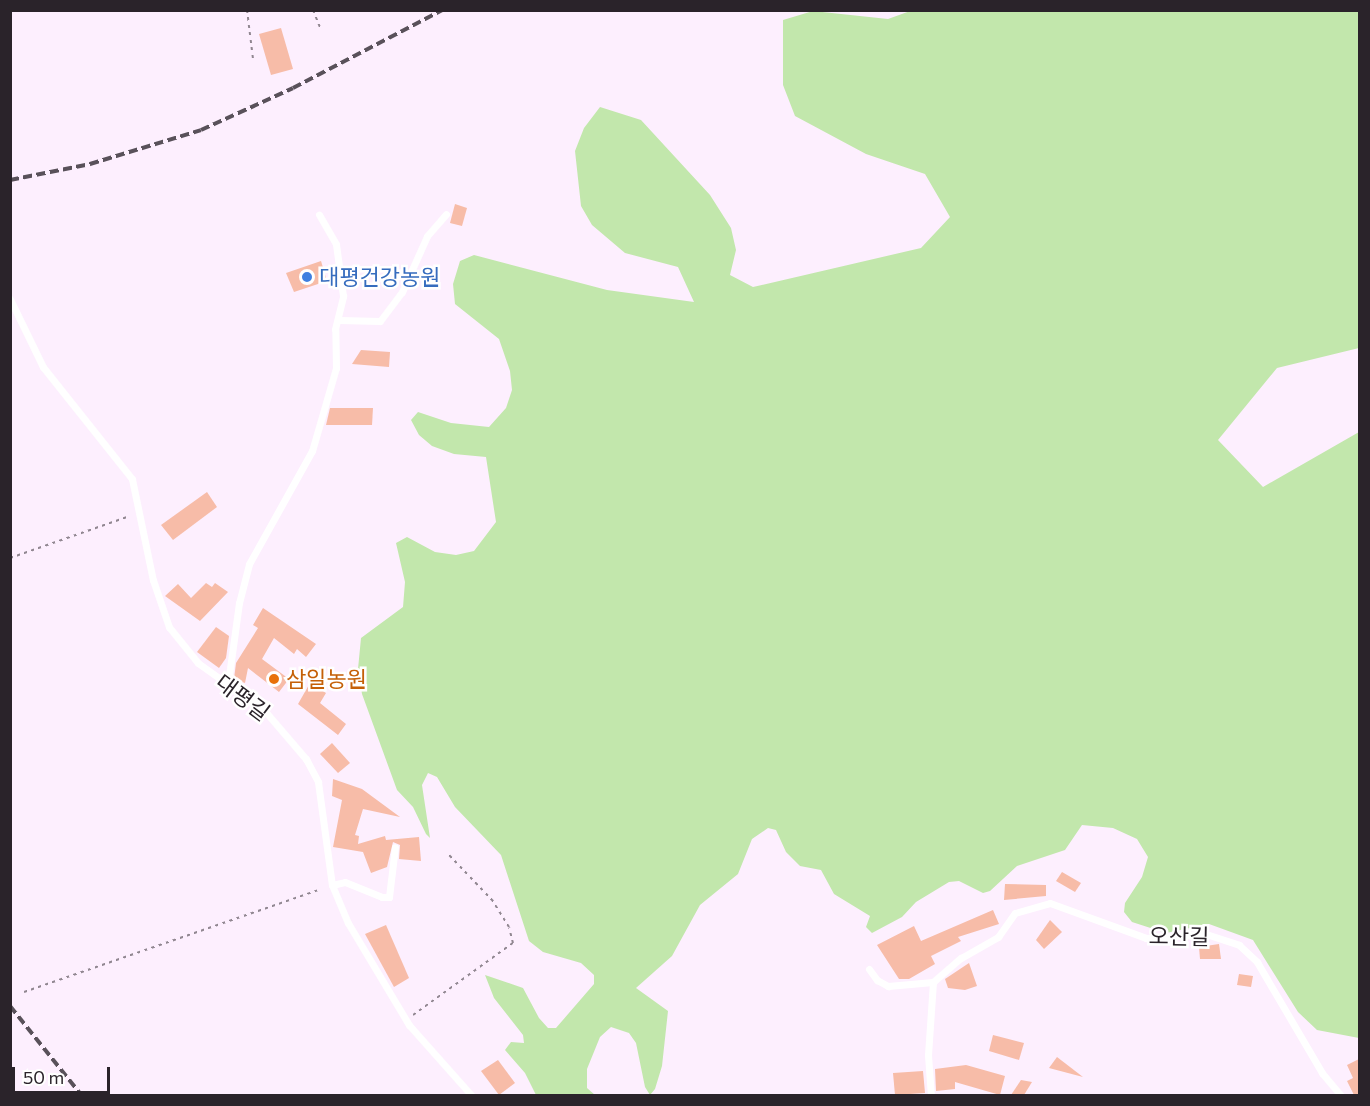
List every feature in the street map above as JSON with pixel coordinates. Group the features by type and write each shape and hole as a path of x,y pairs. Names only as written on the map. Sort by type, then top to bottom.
{"lane":[{"path":"228,683 245,575 254,550 279,514 320,430 336,368 343,296 339,257 331,231 319,214"},
{"path":"339,320 381,321 402,292 430,232 446,214"},
{"name":"대평길","path":"10,299 43,367 130,474 141,512 153,580 169,627 190,656 270,716 313,769 320,788 332,885 355,937 405,1020 435,1058 472,1095"},
{"path":"332,885 345,882 389,897 395,847"},
{"name":"오산길","path":"933,982 961,958 998,937 1015,914 1045,904 1061,905 1146,938 1214,935 1239,945 1252,956 1322,1073 1341,1095"},
{"path":"869,969 888,987 933,982 928,1055 931,1095"}],"path":[{"path":"247,10 253,59"},
{"path":"313,10 321,30"},
{"path":"10,558 141,512"},
{"path":"405,1020 513,943 509,927 493,901 449,855"},
{"path":"24,992 332,885"}],"green space":[{"path":"913,10 1359,11 1359,348 1277,368 1218,440 1263,487 1359,432 1359,1038 1317,1030 1298,1012 1253,940 1209,924 1166,933 1132,922 1124,912 1125,903 1142,877 1148,857 1137,839 1113,828 1082,825 1065,850 1017,866 990,891 983,893 959,881 949,882 916,902 902,917 872,933 866,927 870,916 834,894 821,870 800,866 786,852 776,830 768,828 752,839 738,874 700,905 672,956 636,988 668,1011 662,1066 655,1089 650,1095 645,1087 636,1043 629,1033 611,1027 600,1037 587,1069 587,1088 595,1095 536,1095 525,1073 505,1050 511,1042 524,1043 523,1035 494,998 485,975 523,988 539,1018 548,1028 556,1028 594,984 594,975 581,963 543,952 529,941 501,855 455,807 437,777 428,773 422,785 430,838 426,834 413,807 397,790 362,694 358,669 361,638 403,607 405,582 396,543 407,537 435,552 456,555 474,551 496,522 486,457 454,454 432,446 419,435 411,420 418,412 451,423 489,427 506,408 512,390 510,371 499,339 455,304 453,284 460,261 474,255 607,290 694,302 678,267 625,253 592,225 581,206 575,151 584,128 600,107 641,120 710,195 731,228 736,250 730,275 753,287 921,248 950,217 925,174 866,154 795,116 783,85 783,20 813,11 888,19"}],"building":[{"path":"281,28 293,69 271,75 259,34"},
{"path":"455,204 467,208 462,226 450,223"},
{"path":"321,261 327,281 294,292 286,273"},
{"path":"361,350 390,352 389,367 352,364"},
{"path":"330,408 373,408 372,425 326,425"},
{"path":"207,492 217,507 173,540 161,525"},
{"path":"206,583 212,587 215,583 228,592 200,621 165,596 178,584 191,598"},
{"path":"263,608 316,644 306,657 297,649 294,654 274,638 262,659 289,679 279,692 248,668 245,683 234,679 236,663 258,628 253,625"},
{"path":"216,627 229,636 226,658 219,668 197,652"},
{"path":"310,683 326,693 320,703 346,724 338,735 298,704"},
{"path":"332,743 350,763 338,773 320,754"},
{"path":"333,779 362,789 400,817 363,809 355,835 359,836 358,844 385,836 386,840 419,837 421,861 399,859 400,845 393,842 387,867 371,873 363,852 333,847 342,800 332,796"},
{"path":"1062,872 1081,883 1075,892 1056,881"},
{"path":"1005,884 1046,885 1046,896 1004,900"},
{"path":"993,910 999,924 958,937 961,941 931,956 935,964 909,979 899,979 877,945 914,926 921,941"},
{"path":"1050,920 1062,932 1044,949 1036,940"},
{"path":"386,925 409,978 394,987 365,934"},
{"path":"1219,944 1221,959 1200,959 1199,947"},
{"path":"969,963 977,986 965,990 948,988 945,979"},
{"path":"1239,974 1253,976 1251,987 1237,985"},
{"path":"993,1035 1024,1043 1019,1060 989,1051"},
{"path":"1057,1057 1083,1077 1049,1068"},
{"path":"1359,1059 1359,1095 1354,1095 1347,1081 1353,1078 1347,1065"},
{"path":"498,1060 515,1083 499,1095 481,1071"},
{"path":"966,1065 1005,1076 1000,1095 955,1082 955,1089 936,1091 935,1069"},
{"path":"923,1071 925,1093 895,1095 893,1073"},
{"path":"1021,1080 1032,1082 1024,1095 1011,1095"}],"railway":[{"path":"10,180 90,164 201,130 293,88 442,10"},
{"path":"10,1006 82,1096"}],"place":[{"name":"대평건강농원","path":"307,277"},
{"name":"삼일농원","path":"274,679"}]}
